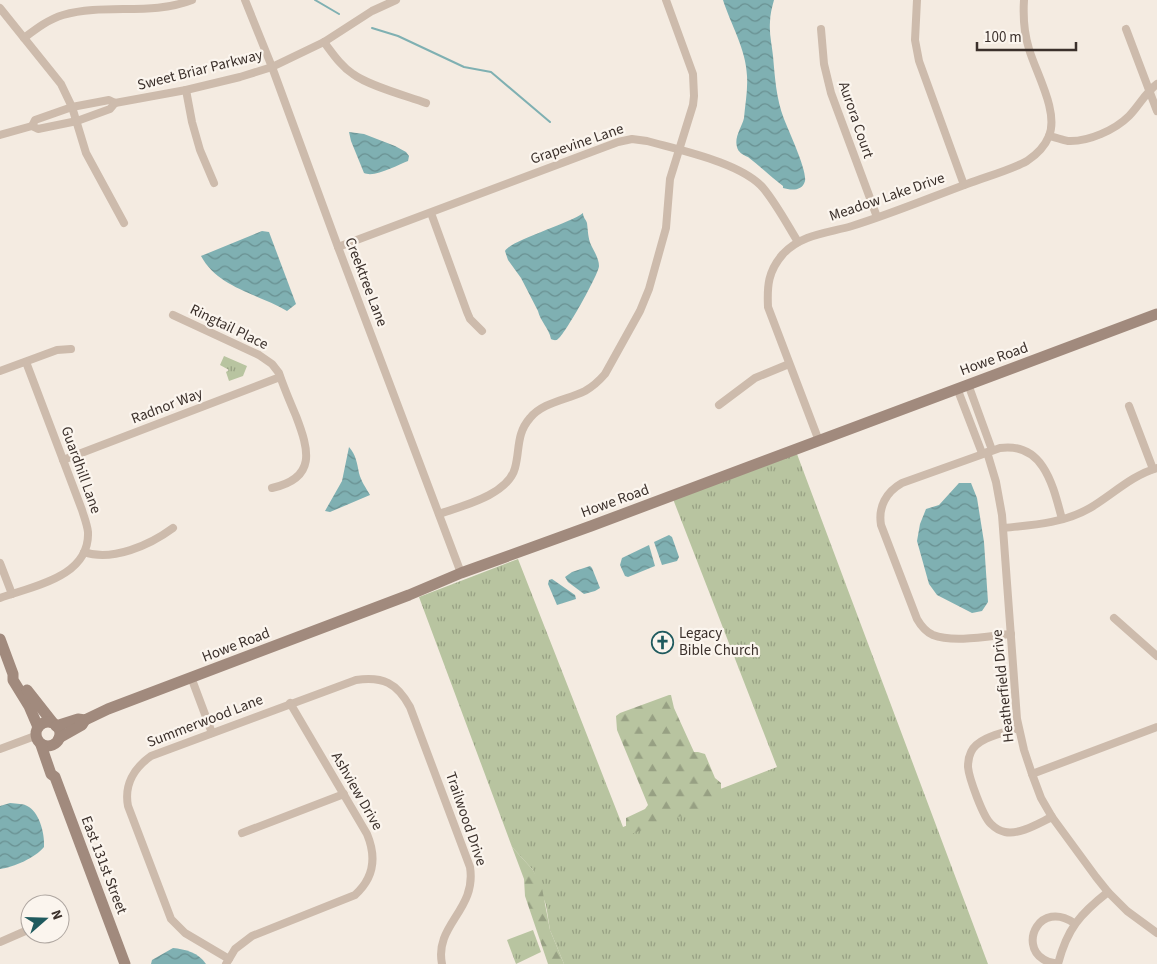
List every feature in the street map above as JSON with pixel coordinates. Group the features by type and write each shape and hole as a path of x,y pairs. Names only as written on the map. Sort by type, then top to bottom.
{"street":[{"path":"24,38 52,19 62,15 88,11 169,7 192,0"},
{"name":"Creektree Lane","path":"245,0 272,67 338,248 461,573"},
{"name":"Sweet Briar Parkway","path":"0,135 32,126 38,129 77,121 110,109 115,104 186,90 272,67 324,42 372,11 396,0"},
{"path":"439,514 492,494 507,483 514,470 520,434 531,417 548,406 585,391 598,382 605,374 640,311 649,289 666,228 670,180 693,105 694,82 691,68 666,0"},
{"path":"917,0 915,40 919,61 964,184"},
{"path":"1024,0 1023,17 1028,47 1050,108 1052,124 1049,136 1069,141 1093,137 1110,130 1128,117 1149,90 1157,84"},
{"path":"0,8 61,84 72,107 86,153 124,223"},
{"name":"Aurora Court","path":"821,29 824,64 831,93 877,217"},
{"path":"1126,29 1157,111"},
{"path":"324,42 339,62 354,75 364,81 426,104"},
{"path":"186,90 200,150 214,183"},
{"name":"Sweet Briar Parkway","path":"32,126 35,120 72,107 109,100 115,104"},
{"name":"Meadow Lake Drive","path":"819,441 768,307 767,285 779,260 798,242 818,234 877,217 1026,162 1038,153 1049,136"},
{"name":"Grapevine Lane","path":"338,248 618,142 632,139 647,141 731,166 750,176 764,188 798,242"},
{"path":"431,213 467,312 470,319 482,332"},
{"name":"Howe Road","path":"57,742 82,725 85,720 108,709 461,573 1157,314"},
{"name":"Ringtail Place","path":"173,315 259,355 272,364 280,378 305,441 307,456 303,470 294,480 272,488"},
{"path":"0,371 57,350 71,349"},
{"name":"Guardhill Lane","path":"26,362 86,523 87,540 84,552"},
{"path":"720,405 754,378 789,364"},
{"name":"Radnor Way","path":"63,460 280,378"},
{"name":"Heatherfield Drive","path":"963,386 996,482 1004,528 1018,728 1032,774 1041,798 1052,817 1108,892 1127,911 1157,933"},
{"path":"1004,528 1045,524 1083,512 1136,477 1155,468 1129,406"},
{"path":"1011,634 943,638 933,635 926,630 917,619 881,525 880,514 883,502 890,491 910,480 987,452 1007,447 1022,450 1034,457 1048,474 1062,519"},
{"path":"0,598 66,572 77,564 84,552 101,556 114,555 156,540 173,528"},
{"path":"0,563 12,594"},
{"path":"1114,618 1157,656"},
{"name":"East 131st Street","path":"0,638 13,674 13,680 29,706 51,774 55,777 125,964"},
{"name":"East 131st Street","path":"13,674 19,677 28,692 54,724"},
{"path":"191,677 212,733"},
{"name":"Summerwood Lane","path":"227,962 185,934 171,919 128,806 126,798 131,778 142,762 151,756 290,703 356,680 377,679 394,686"},
{"name":"Trailwood Drive","path":"394,686 401,692 410,707 471,875 470,890 467,898 442,943 442,964"},
{"name":"Ashview Drive","path":"227,962 235,949 252,936 348,899 361,890 372,872 374,863 372,848 367,834 290,703"},
{"name":"Howe Road","path":"54,724 78,719 85,720"},
{"path":"0,749 38,736 44,722 54,724 60,733 57,742 47,747 38,736"},
{"path":"1032,774 1157,727"},
{"path":"1018,728 984,740 974,747 968,762 971,778 986,817 990,824 998,829 1011,832 1018,831 1052,817"},
{"name":"East 131st Street","path":"55,777 54,761 57,742"},
{"path":"242,833 344,794"},
{"path":"1074,923 1061,916 1052,916 1042,920 1034,932 1033,942 1037,954 1046,961 1058,964 1074,923 1087,909 1108,892"},
{"path":"0,942 20,933"}],"green space":[{"path":"224,356 247,366 243,376 229,381 226,372 229,370 220,365"},
{"path":"797,454 988,964 564,964 550,930 546,905 533,870 512,847 419,597 518,559 623,827 777,767 673,499"},
{"path":"671,695 674,708 694,752 705,754 715,778 721,783 721,794 710,808 695,811 631,834 626,831 626,818 645,809 648,805 617,730 616,716"},
{"path":"512,847 533,870 542,888 550,930 564,964 548,964 525,896 524,879"},
{"path":"533,930 541,952 516,964 507,940"}],"water":[{"path":"723,0 774,0 770,17 770,31 776,88 781,111 801,160 805,176 805,181 799,189 783,188 783,186 738,149 736,143 744,118 747,92 746,66 741,47"},
{"path":"349,132 364,134 395,146 406,152 409,156 408,161 374,174 364,173"},
{"path":"583,213 587,223 590,242 599,266 588,292 574,317 557,340 554,340 551,339 521,278 508,260 505,251 518,242"},
{"path":"262,231 269,232 296,304 287,311 228,283 208,267 201,256"},
{"path":"349,447 355,456 361,479 370,495 330,512 325,511 342,481"},
{"path":"959,483 971,483 977,498 984,542 988,602 982,611 972,613 937,595 929,584 917,541 920,524 926,509 939,505"},
{"path":"669,535 672,537 679,557 677,561 662,565 654,542"},
{"path":"649,545 655,566 628,577 625,576 620,565 622,558"},
{"path":"590,566 600,588 584,594 568,582 565,577 572,572"},
{"path":"552,579 575,595 576,599 557,605 548,584 549,580"},
{"path":"10,803 24,805 33,810 41,825 44,847 24,861 0,869 0,806"},
{"path":"173,948 191,952 200,957 206,964 151,964 152,960"}],"waterway":[{"path":"315,0 339,14"},
{"path":"372,28 398,36 464,67 491,72 550,122"}],"place":[{"name":"Legacy Bible Church","path":"663,642"}]}
